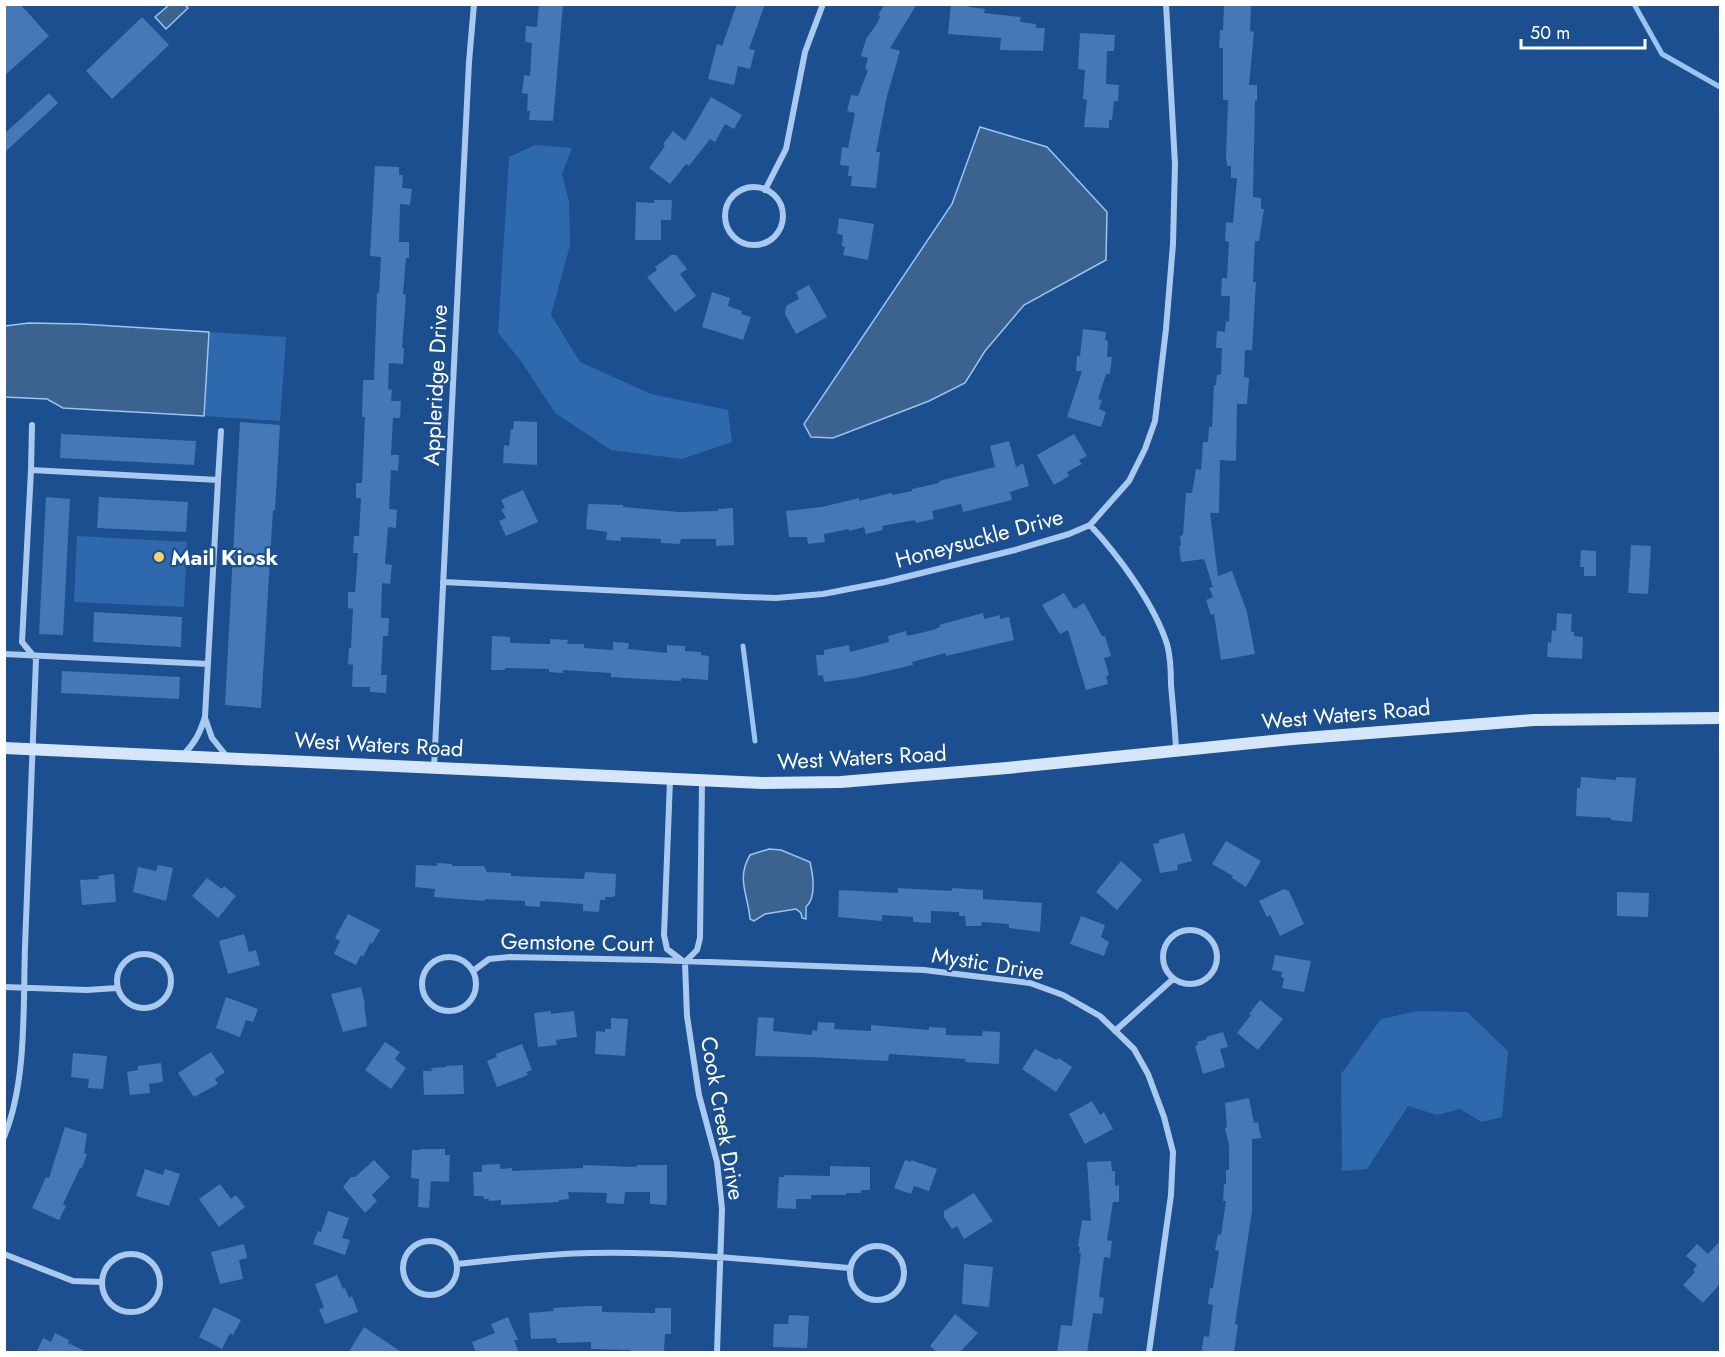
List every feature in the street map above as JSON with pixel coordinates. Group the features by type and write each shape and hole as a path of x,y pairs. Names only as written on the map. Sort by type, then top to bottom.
{"street":[{"name":"Appleridge Drive","path":"434,768 469,62 474,4"},
{"path":"765,190 786,149 805,52 824,4"},
{"name":"Honeysuckle Drive","path":"443,582 745,597 776,598 811,595 885,582 1004,553 1069,534 1090,525 1129,481 1155,421 1173,244 1175,164 1166,4"},
{"path":"750,188 765,190 774,195 782,210 782,223 778,233 771,240 756,245 738,241 726,226 726,207 732,197 741,191 750,188"},
{"path":"4,1137 17,1101 34,749 36,659 22,642 32,425"},
{"path":"181,756 194,744 201,733 205,717 221,432"},
{"path":"31,470 218,480"},
{"path":"1090,525 1150,606 1160,626 1171,668 1176,750"},
{"path":"4,654 208,664"},
{"path":"205,717 212,738 229,759"},
{"name":"West Waters Road","path":"4,748 702,782 841,782 1007,768 1176,750 1534,720 1720,718"},
{"path":"670,780 664,935 667,949 685,962 697,950 700,938 702,782"},
{"path":"1188,930 1206,935 1216,949 1217,957 1212,974 1198,983 1190,984 1173,979 1163,964 1162,954 1171,937 1178,932 1188,930"},
{"path":"140,954 157,958 169,971 170,989 160,1003 152,1007 143,1008 127,1003 117,988 116,979 119,970 131,957 140,954"},
{"name":"Gemstone Court","path":"473,971 489,958 510,957 685,962"},
{"name":"Gemstone Court","path":"442,958 460,959 473,971 476,988 468,1004 460,1008 452,1011 443,1010 428,1001 424,994 423,976 427,968 442,958"},
{"name":"Mystic Drive","path":"685,962 924,970 1030,983 1063,995 1100,1016 1134,1049 1148,1074 1164,1117 1173,1152 1171,1195 1149,1353"},
{"name":"Cook Creek Drive","path":"685,962 687,1016 699,1095 717,1162 722,1209 717,1353"},
{"path":"1116,1031 1173,979"},
{"path":"4,987 87,990 117,988"},
{"path":"431,1240 449,1247 457,1264 457,1273 449,1288 434,1295 417,1292 405,1280 403,1272 403,1262 413,1246 431,1240"},
{"path":"884,1247 892,1251 902,1264 902,1282 891,1296 874,1300 866,1298 853,1286 850,1268 853,1260 866,1248 884,1247"},
{"path":"457,1264 531,1256 592,1253 720,1257 850,1268"},
{"path":"4,1254 73,1281 102,1282"},
{"path":"126,1254 145,1257 153,1263 160,1281 155,1299 140,1310 131,1311 114,1306 104,1291 102,1282 109,1264 126,1254"}],"shaded area":[{"path":"169,5 185,5 188,8 166,29 155,17"},
{"path":"980,127 1047,147 1107,212 1106,260 1024,305 985,351 965,383 929,401 833,438 811,437 804,424 952,204"},
{"path":"535,145 572,148 562,174 569,201 570,245 551,315 580,362 651,394 728,410 732,442 682,459 611,450 555,413 521,361 498,333 509,157"},
{"path":"29,323 209,332 204,416 63,408 47,399 5,397 5,326"},
{"path":"209,332 286,337 280,421 204,416"},
{"path":"77,536 187,542 184,607 74,602"},
{"path":"769,849 781,850 810,862 813,892 806,907 806,919 802,918 801,913 796,909 765,914 754,921 750,919 743,879 746,864 750,855"},
{"path":"1418,1011 1467,1012 1508,1051 1502,1117 1482,1122 1460,1109 1437,1115 1408,1106 1367,1169 1342,1171 1341,1074 1381,1019"}],"building":[{"path":"4,4 20,4 49,36 4,76"},
{"path":"539,4 563,4 553,121 529,120 528,94 522,93 524,75 530,76 532,43 525,42 526,26 537,27"},
{"path":"737,4 765,4 749,49 755,50 750,69 738,66 734,85 708,79 717,44 722,46"},
{"path":"885,4 917,4 890,48 900,51 887,96 876,152 880,152 876,188 851,186 852,176 848,176 849,166 840,165 842,147 848,148 855,113 847,111 851,95 858,96 868,70 865,69 868,58 861,56 866,39 878,22 880,16 878,15"},
{"path":"951,4 969,4 969,7 985,9 984,13 1021,17 1020,22 1036,24 1036,28 1045,28 1043,51 1000,50 1001,38 948,34"},
{"path":"1224,4 1251,4 1250,31 1254,32 1249,85 1257,85 1253,197 1261,198 1261,209 1264,209 1259,241 1255,241 1253,282 1256,282 1252,350 1245,350 1244,377 1249,378 1247,404 1237,404 1236,461 1220,460 1219,513 1210,513 1218,576 1232,571 1247,612 1255,654 1221,660 1214,614 1211,615 1206,600 1213,597 1209,588 1213,587 1204,559 1181,562 1179,546 1181,546 1180,536 1183,535 1186,493 1192,493 1196,469 1201,470 1203,442 1208,442 1209,427 1212,427 1214,385 1216,385 1217,375 1221,374 1222,348 1216,348 1217,331 1225,332 1226,321 1229,322 1230,296 1221,296 1222,278 1227,278 1229,242 1225,241 1226,222 1233,223 1237,178 1231,178 1231,166 1227,166 1226,156 1228,100 1223,100 1223,48 1219,48 1220,30 1223,30"},
{"path":"142,17 169,45 112,99 86,71"},
{"path":"1080,33 1115,35 1114,51 1107,51 1106,84 1119,85 1118,101 1114,101 1109,128 1084,127 1087,100 1083,99 1085,70 1078,69"},
{"path":"49,93 58,103 4,153 4,134"},
{"path":"711,97 742,115 734,129 725,124 715,142 710,139 689,166 686,164 670,184 649,168 673,131 685,141"},
{"path":"375,166 399,167 399,175 403,175 402,188 412,189 410,205 400,204 399,242 409,242 409,258 406,258 403,294 406,295 403,364 389,363 388,389 392,390 391,401 401,401 400,418 393,418 391,455 399,455 398,471 391,470 389,509 397,510 396,528 388,527 385,564 392,565 390,584 382,583 381,618 389,618 388,636 383,636 381,675 387,675 386,693 370,692 370,687 352,687 353,665 348,664 353,609 348,608 348,592 355,592 358,553 353,553 354,536 359,536 361,498 356,498 356,483 362,483 365,417 362,417 363,380 374,380 377,293 379,293 381,257 370,256"},
{"path":"654,200 672,200 671,220 661,220 661,240 635,240 636,202 654,203"},
{"path":"839,218 874,224 868,260 843,255 845,247 842,246 843,235 837,234"},
{"path":"671,255 676,255 687,269 680,274 696,296 675,312 647,277 657,270 655,267"},
{"path":"809,285 827,317 796,334 785,314 786,306 799,299 796,292"},
{"path":"712,292 730,298 728,306 751,317 743,340 702,327"},
{"path":"1083,329 1106,332 1107,357 1112,357 1110,374 1106,374 1098,399 1102,400 1099,409 1106,412 1101,427 1067,417 1082,371 1076,371"},
{"path":"514,421 537,422 537,465 503,463 504,445 509,446"},
{"path":"240,422 280,425 261,708 225,705"},
{"path":"61,434 196,441 194,465 60,458"},
{"path":"1074,434 1087,456 1079,460 1082,464 1067,472 1069,476 1054,485 1037,455"},
{"path":"1009,441 1016,467 1023,463 1029,486 1010,492 1012,500 963,512 961,504 932,511 934,519 882,526 883,530 866,534 864,527 824,534 825,542 808,544 807,537 789,537 786,511 912,491 912,489 939,483 939,481 995,467 990,446"},
{"path":"523,490 538,522 506,536 499,521 506,518 501,509 505,508 501,500"},
{"path":"46,497 70,499 63,635 39,634"},
{"path":"99,497 188,502 186,532 97,528"},
{"path":"588,504 623,505 623,507 679,512 718,511 718,509 733,508 734,545 716,546 716,539 681,539 680,544 661,543 661,539 621,537 621,541 606,540 607,532 586,529"},
{"path":"1631,545 1651,546 1648,594 1628,593"},
{"path":"1581,550 1596,551 1596,576 1584,576 1584,567 1580,567"},
{"path":"1064,593 1074,609 1084,603 1102,636 1105,636 1111,656 1104,658 1109,675 1106,676 1108,684 1086,690 1068,630 1060,634 1042,605"},
{"path":"94,612 182,617 181,647 93,642"},
{"path":"983,613 984,619 1000,615 1000,619 1009,617 1014,640 946,656 945,653 912,662 913,665 856,678 824,682 823,675 818,676 816,655 824,655 824,650 849,645 850,652 889,642 888,636 906,631 907,636 933,630 940,627 939,625"},
{"path":"1557,613 1572,614 1571,632 1574,632 1574,636 1583,637 1582,659 1547,657 1552,630 1556,631"},
{"path":"492,636 510,637 510,643 550,644 550,639 568,640 567,644 584,644 584,648 613,650 613,642 629,643 628,649 667,653 667,645 685,646 685,651 701,652 701,655 709,656 708,680 625,678 611,677 611,673 563,670 563,673 549,672 549,669 491,670"},
{"path":"62,671 180,677 179,699 61,693"},
{"path":"1581,777 1616,780 1616,777 1636,778 1632,822 1576,816 1577,788 1580,788"},
{"path":"1184,833 1192,861 1177,865 1178,870 1160,873 1153,844"},
{"path":"1226,841 1261,861 1246,887 1232,878 1233,876 1212,864"},
{"path":"1121,861 1142,880 1117,910 1096,892"},
{"path":"437,863 452,864 452,866 484,866 487,872 511,873 511,876 584,879 585,872 616,874 615,896 600,900 599,912 583,911 583,904 540,901 540,907 525,906 525,901 434,897 435,889 415,887 416,865 437,866"},
{"path":"158,865 173,868 166,901 133,892 138,867 156,871"},
{"path":"114,874 116,902 82,905 80,880 99,879 98,876"},
{"path":"207,878 222,889 224,886 236,896 218,918 192,896"},
{"path":"898,888 983,890 983,899 1042,903 1040,932 1009,928 1009,924 982,922 981,926 966,926 965,916 959,916 959,912 931,911 931,923 913,922 913,917 882,915 882,921 838,917 839,890 898,893"},
{"path":"1284,889 1289,891 1304,924 1280,936 1270,915 1267,917 1259,901"},
{"path":"1617,892 1649,893 1648,917 1617,916"},
{"path":"348,914 380,930 356,965 334,954 340,941 335,938"},
{"path":"1081,916 1105,925 1101,937 1109,942 1104,956 1070,944"},
{"path":"244,934 249,952 256,950 260,965 228,974 219,941"},
{"path":"1275,955 1311,961 1304,992 1282,988 1284,978 1281,977 1282,972 1272,970"},
{"path":"361,987 367,1026 343,1032 331,994"},
{"path":"226,997 258,1009 253,1022 246,1020 240,1037 216,1028"},
{"path":"1260,1000 1283,1019 1258,1050 1237,1033"},
{"path":"551,1011 551,1014 574,1011 577,1037 556,1040 557,1045 538,1047 534,1013"},
{"path":"758,1017 774,1018 773,1031 812,1035 812,1030 817,1031 818,1022 835,1023 834,1029 871,1031 871,1025 929,1030 929,1027 946,1028 946,1035 982,1036 983,1031 1000,1032 999,1064 965,1062 966,1059 889,1054 888,1061 755,1056"},
{"path":"611,1018 628,1019 625,1056 595,1054 596,1031 605,1032 605,1029 611,1029"},
{"path":"1223,1032 1228,1047 1220,1049 1225,1067 1203,1074 1195,1046 1198,1045 1197,1042 1207,1039 1206,1037"},
{"path":"385,1042 400,1052 395,1059 406,1068 391,1089 365,1070"},
{"path":"522,1044 532,1070 526,1072 528,1075 497,1087 487,1061 497,1057 496,1054"},
{"path":"1035,1049 1057,1060 1059,1058 1072,1067 1056,1092 1022,1069"},
{"path":"211,1052 225,1072 215,1079 218,1084 194,1097 178,1073"},
{"path":"73,1053 107,1056 103,1089 88,1088 89,1079 71,1077"},
{"path":"161,1063 163,1082 149,1084 150,1093 130,1095 127,1072 138,1070 138,1066"},
{"path":"463,1065 464,1094 424,1095 423,1071"},
{"path":"1249,1098 1254,1123 1258,1122 1261,1138 1252,1139 1252,1211 1235,1324 1238,1325 1234,1353 1201,1353 1204,1336 1209,1337 1213,1305 1208,1304 1219,1251 1215,1250 1218,1234 1221,1235 1226,1201 1223,1201 1226,1170 1229,1170 1225,1103"},
{"path":"1092,1101 1100,1115 1104,1112 1113,1129 1085,1144 1069,1114"},
{"path":"65,1127 87,1134 84,1153 87,1154 63,1204 66,1206 59,1220 32,1208 46,1177 49,1178"},
{"path":"445,1149 445,1155 450,1155 449,1182 431,1181 429,1208 418,1207 419,1179 411,1178 412,1150"},
{"path":"374,1160 390,1177 372,1195 377,1201 365,1213 343,1187 351,1177 355,1177"},
{"path":"905,1160 937,1169 929,1191 914,1186 911,1194 894,1188"},
{"path":"1111,1161 1112,1171 1115,1171 1115,1186 1119,1185 1119,1202 1113,1202 1107,1240 1112,1241 1110,1258 1104,1257 1099,1297 1104,1298 1102,1314 1093,1313 1087,1353 1057,1353 1061,1325 1072,1326 1081,1253 1079,1253 1080,1247 1078,1246 1082,1220 1091,1221 1087,1162"},
{"path":"500,1164 500,1169 512,1168 512,1171 583,1168 583,1165 637,1167 637,1165 667,1165 666,1205 650,1204 650,1192 625,1192 624,1204 606,1203 607,1193 568,1192 569,1199 559,1200 559,1202 501,1205 501,1200 489,1201 483,1196 474,1196 473,1172 482,1172 482,1165"},
{"path":"830,1166 870,1167 870,1190 861,1190 861,1193 846,1193 846,1195 811,1195 811,1199 796,1199 796,1209 777,1208 779,1177 785,1175 830,1176"},
{"path":"145,1169 163,1175 165,1169 180,1174 169,1206 136,1196"},
{"path":"220,1184 231,1199 236,1195 245,1207 219,1227 199,1199"},
{"path":"974,1193 993,1221 964,1239 957,1226 952,1229 944,1217 944,1211"},
{"path":"328,1211 349,1218 342,1238 350,1240 345,1255 313,1244 318,1231 321,1232"},
{"path":"1720,1241 1720,1284 1703,1303 1683,1285 1695,1272 1693,1270 1697,1265 1686,1256 1697,1244 1708,1254"},
{"path":"244,1244 247,1258 239,1260 243,1279 220,1284 211,1252"},
{"path":"964,1264 993,1267 989,1307 962,1304"},
{"path":"337,1275 349,1298 352,1296 358,1312 325,1324 319,1309 324,1308 315,1284"},
{"path":"602,1306 602,1312 655,1313 655,1308 671,1308 671,1334 665,1334 664,1351 630,1353 630,1350 591,1349 591,1342 557,1343 556,1338 531,1339 529,1313 554,1311 553,1308"},
{"path":"214,1307 241,1320 233,1335 230,1333 222,1349 199,1337"},
{"path":"955,1314 978,1333 959,1353 938,1353 930,1346"},
{"path":"789,1315 809,1316 807,1348 773,1347 774,1324 788,1324"},
{"path":"508,1317 518,1340 514,1340 519,1353 476,1353 472,1342 495,1333 491,1324"},
{"path":"364,1327 403,1353 348,1353"},
{"path":"55,1333 69,1340 68,1343 89,1353 36,1353 43,1338 51,1342"}],"waterway":[{"path":"1634,4 1662,54 1720,87"},
{"path":"743,646 755,741"}],"place":[{"name":"Mail Kiosk","path":"159,557"}]}
